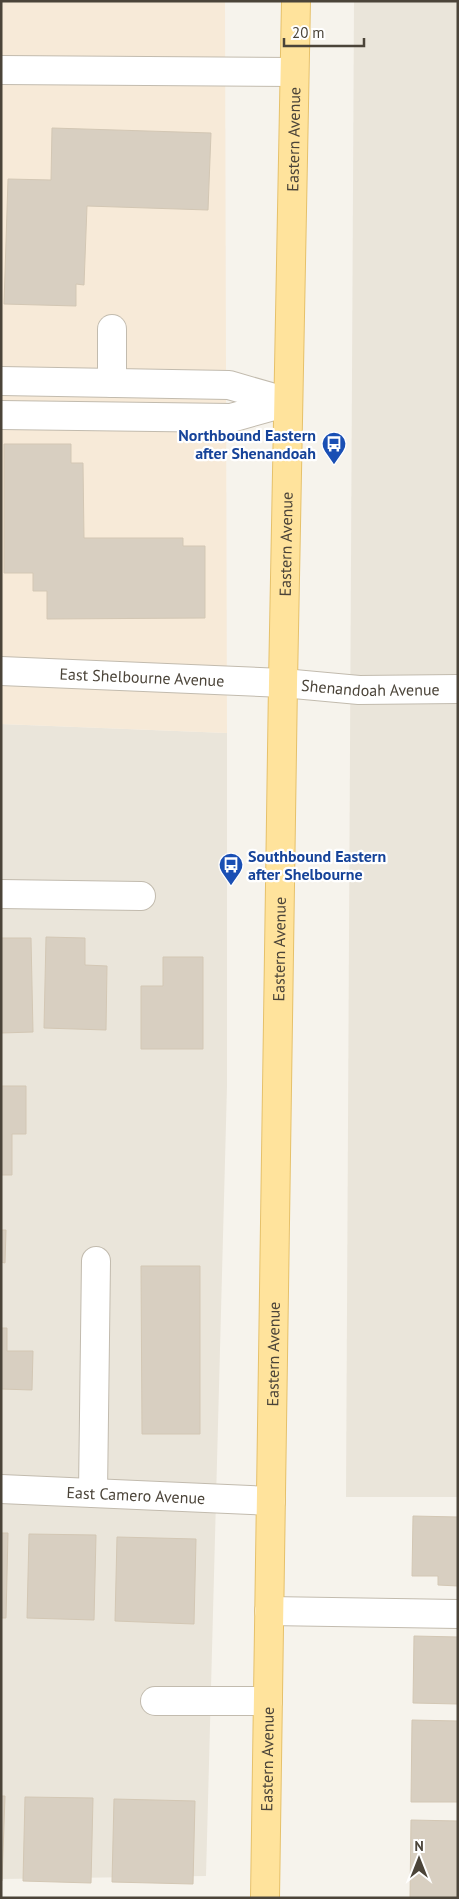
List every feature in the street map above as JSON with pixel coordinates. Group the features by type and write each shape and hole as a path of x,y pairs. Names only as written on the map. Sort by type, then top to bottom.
{"main road":[{"name":"Eastern Avenue","path":"265,1898 283,683 296,1"}],"street":[{"path":"1,70 294,72"},
{"path":"112,330 112,384"},
{"path":"14,382 229,385 288,402 231,418 14,415 14,382"},
{"path":"174,417 175,384"},
{"name":"East Shelbourne Avenue","path":"1,672 283,683"},
{"name":"Shenandoah Avenue","path":"283,683 359,690 458,689"},
{"path":"1,894 141,896"},
{"path":"93,1493 96,1261"},
{"name":"East Camero Avenue","path":"1,1490 271,1501"},
{"path":"269,1611 458,1614"},
{"path":"155,1701 268,1701"}],"shaded area":[{"path":"1,1 225,1 227,733 1,724"},
{"path":"354,1 458,1 458,1497 346,1497"},
{"path":"1,724 227,733 227,1086 206,1876 1,1879"}],"building":[{"path":"52,128 211,133 208,210 87,206 84,285 76,284 76,306 4,304 8,179 51,180"},
{"path":"4,444 71,444 71,463 83,463 84,538 183,538 183,546 205,546 205,618 47,619 47,591 33,591 33,573 4,573"},
{"path":"46,937 85,938 85,965 107,966 106,1030 44,1028"},
{"path":"1,938 31,938 33,1032 1,1033"},
{"path":"163,957 203,957 203,1049 141,1049 141,986 163,986"},
{"path":"1,1086 26,1086 26,1134 12,1134 12,1175 1,1175"},
{"path":"1,1230 6,1230 5,1263 1,1262"},
{"path":"141,1266 200,1266 200,1434 142,1434"},
{"path":"1,1328 7,1328 7,1351 33,1351 32,1390 1,1389"},
{"path":"413,1516 458,1517 458,1586 438,1585 438,1576 412,1576"},
{"path":"1,1533 8,1533 6,1618 1,1618"},
{"path":"29,1534 96,1535 94,1620 27,1618"},
{"path":"117,1537 196,1539 194,1624 115,1621"},
{"path":"414,1636 458,1637 458,1704 413,1703"},
{"path":"412,1720 458,1721 458,1802 411,1802"},
{"path":"1,1796 5,1796 2,1881 1,1881"},
{"path":"25,1797 93,1798 91,1883 23,1881"},
{"path":"114,1799 195,1801 193,1884 112,1882"},
{"path":"411,1820 458,1821 458,1898 410,1898"}],"place":[{"name":"Northbound Eastern after Shenandoah","path":"334,465"},
{"name":"Southbound Eastern after Shelbourne","path":"231,886"}]}
